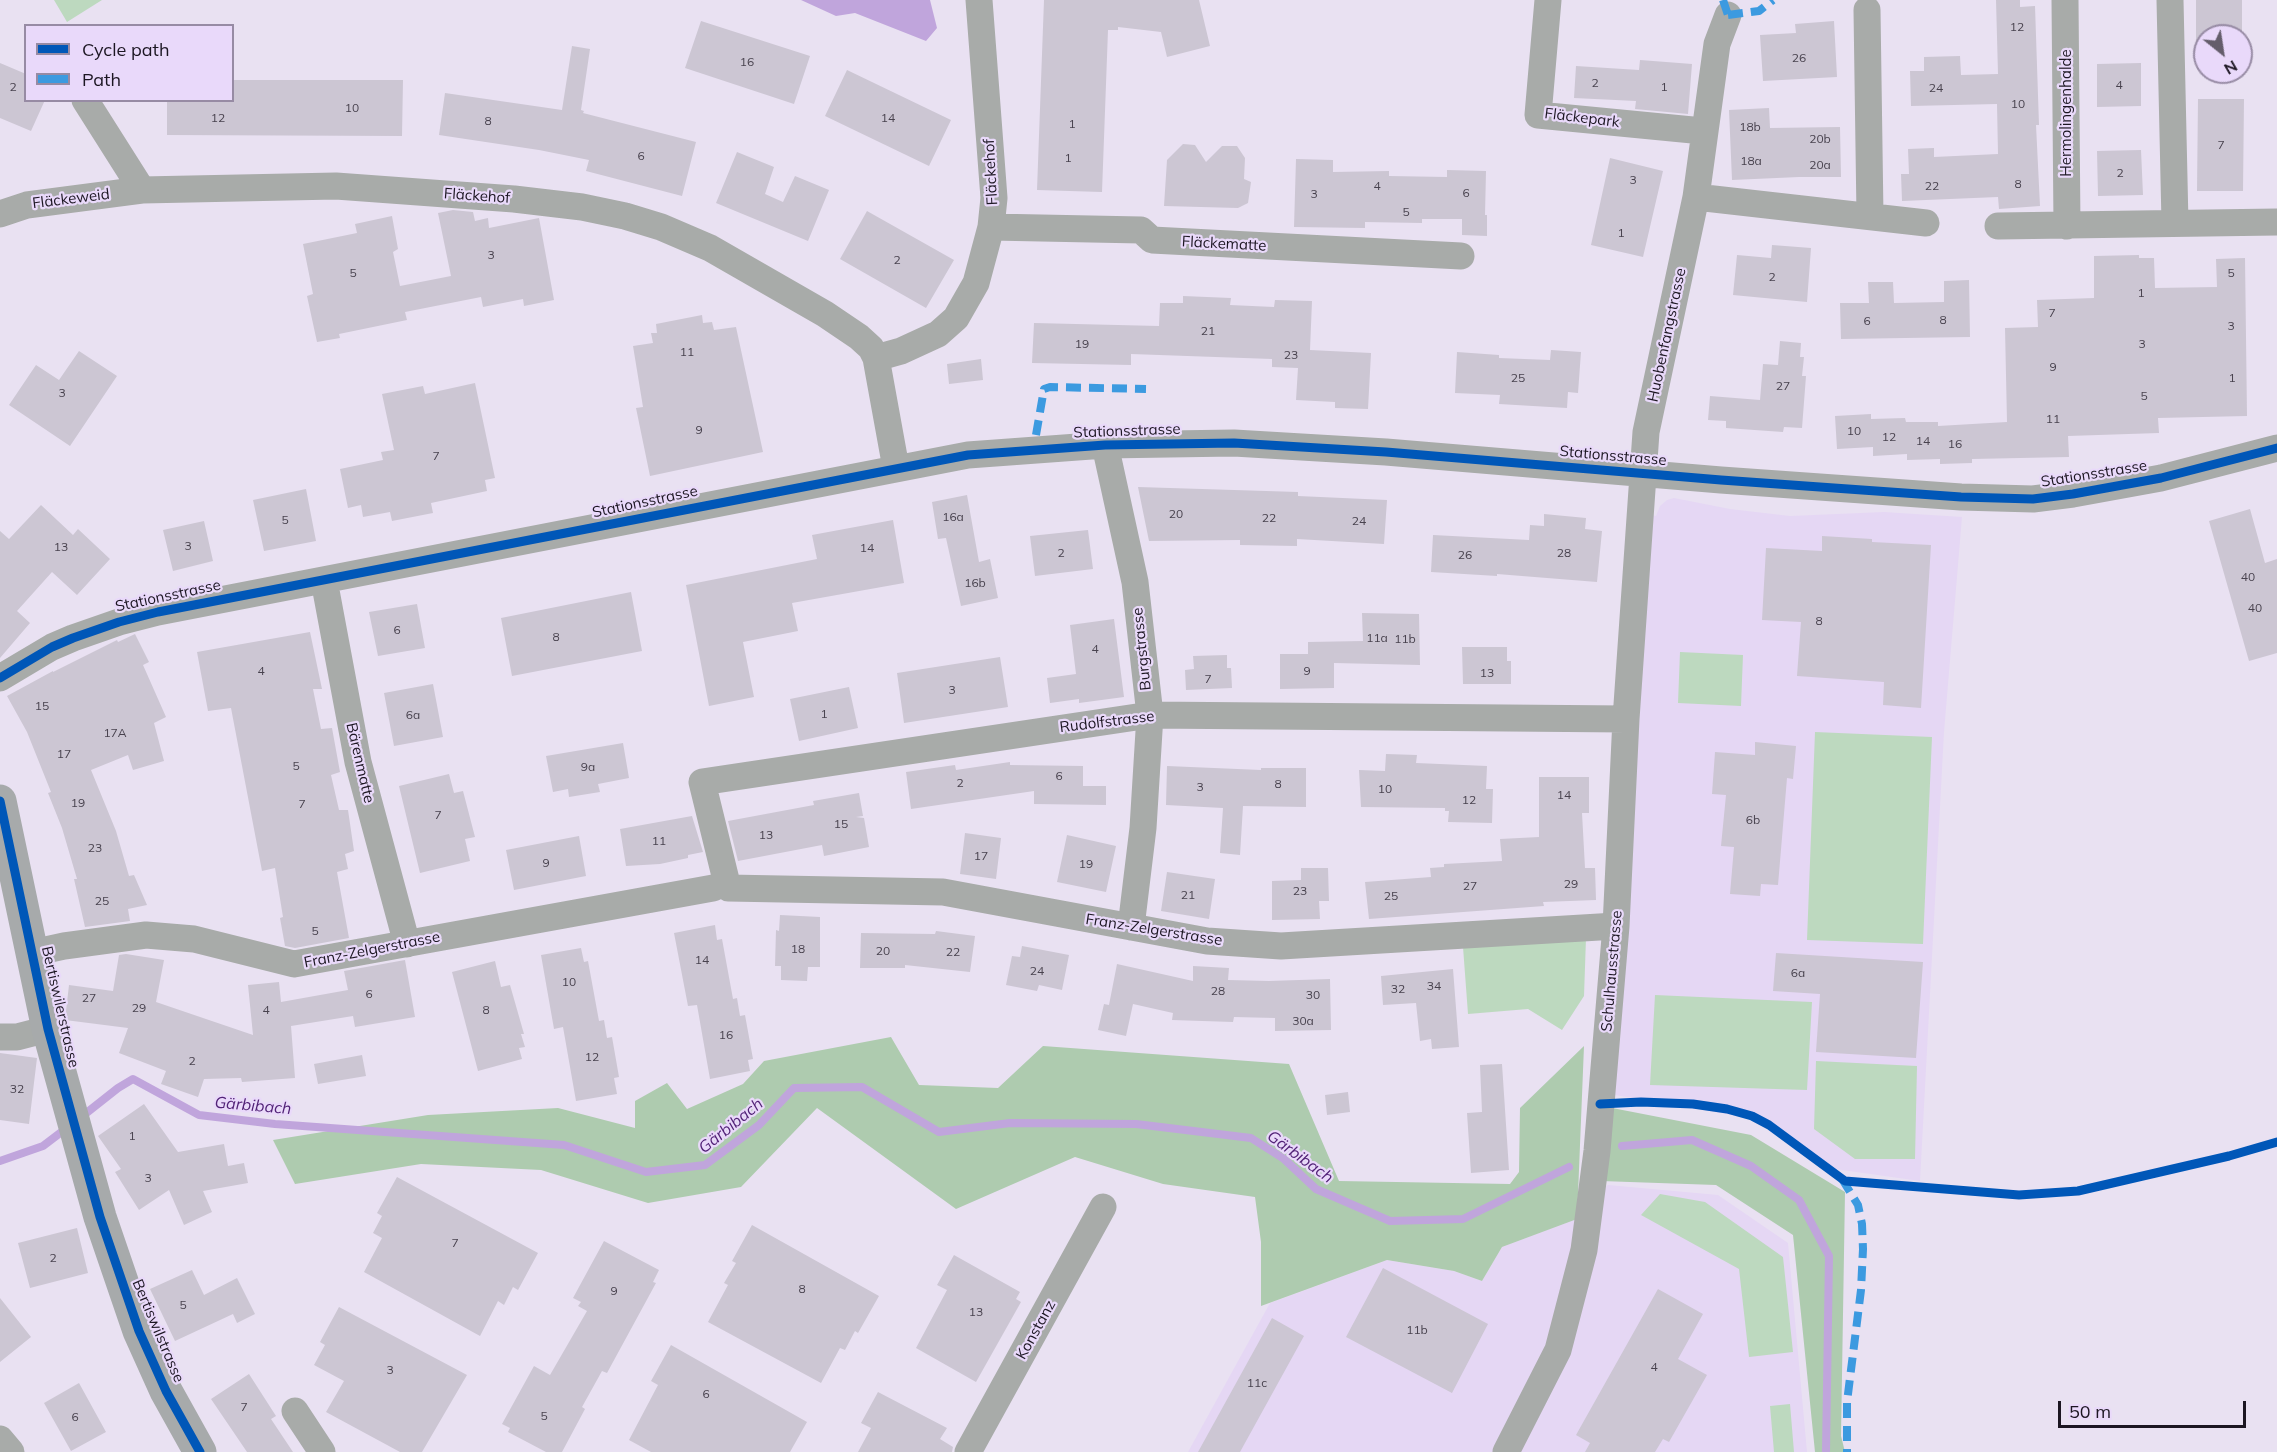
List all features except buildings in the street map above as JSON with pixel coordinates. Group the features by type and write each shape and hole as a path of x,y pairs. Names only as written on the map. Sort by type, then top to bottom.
{"main road":[{"name":"Bertiswilerstrasse","path":"0,801 48,1029 99,1213"},
{"name":"Bertiswilstrasse","path":"99,1213 126,1297 144,1342 166,1390 200,1452"}],"street":[{"name":"Fläckehof","path":"142,190 336,186 514,199 582,207 625,216 661,227 710,248 825,314 859,337 871,348 876,358 901,351 938,334 956,318 976,283 991,227 994,198 979,0"},
{"name":"Fläckepark","path":"1548,0 1538,115 1703,131"},
{"name":"Hermolingenhalde","path":"2065,0 2067,226"},
{"path":"2170,0 2175,223"},
{"path":"1867,10 1870,216"},
{"name":"Huobenfangstrasse","path":"1642,474 1646,432 1696,197 1703,131 1717,44 1728,15"},
{"path":"86,102 142,190"},
{"name":"Fläckeweid","path":"0,214 27,205 142,190"},
{"path":"1696,197 1926,223"},
{"path":"1998,226 2277,222"},
{"name":"Fläckematte","path":"991,227 1141,230 1152,240 1461,256"},
{"path":"876,358 896,468"},
{"name":"Stationsstrasse","path":"0,678 52,647 118,622 158,612 968,455 1105,445 1234,443 1386,452 1642,474 1962,497 2033,499 2141,482 2277,447"},
{"name":"Burgstrasse","path":"1105,445 1135,582 1150,715 1143,828 1131,927"},
{"name":"Schulhausstrasse","path":"1506,1452 1558,1350 1584,1250 1597,1151 1616,926 1626,718 1642,474"},
{"name":"Bärenmatte","path":"324,580 358,762 407,944"},
{"name":"Rudolfstrasse","path":"721,888 702,782 1150,715 1626,718"},
{"name":"Franz-Zelgerstrasse","path":"32,953 64,946 146,935 194,939 294,964 721,888 943,891 1207,941 1281,946 1616,926"},
{"path":"0,1037 17,1037 48,1029"},
{"name":"Konstanz","path":"968,1452 1103,1208"},
{"path":"295,1411 322,1452"},
{"path":"0,1439 11,1452"}],"shaded area":[{"path":"801,0 930,0 937,28 926,41 855,13 836,16"},
{"path":"1674,498 1730,509 1790,516 1884,512 1962,517 1944,732 1920,1181 1835,1169 1750,1118 1615,1095 1650,515 1656,516 1660,506"},
{"path":"1608,1185 1718,1195 1788,1243 1807,1452 1188,1452 1270,1303 1387,1260 1454,1271 1482,1281 1502,1247 1576,1219 1578,1200"}],"green space":[{"path":"54,0 102,0 67,22"},
{"path":"1680,652 1743,655 1741,706 1678,703"},
{"path":"1815,732 1932,737 1923,944 1807,940"},
{"path":"1586,938 1584,996 1562,1030 1528,1009 1468,1014 1463,947"},
{"path":"1655,995 1812,1002 1807,1090 1650,1085"},
{"path":"891,1037 919,1085 998,1088 1043,1046 1289,1064 1339,1181 1510,1184 1519,1172 1520,1108 1584,1046 1577,1219 1502,1247 1482,1281 1454,1271 1387,1260 1261,1306 1261,1242 1255,1197 1163,1184 1075,1157 956,1209 817,1108 741,1187 648,1203 541,1170 421,1164 295,1184 273,1140 428,1115 558,1108 635,1128 635,1101 667,1083 687,1109 743,1084 764,1061"},
{"path":"1816,1061 1917,1066 1915,1159 1855,1159 1814,1129"},
{"path":"1602,1106 1751,1135 1845,1192 1841,1436 1845,1452 1815,1452 1793,1235 1716,1185 1601,1181"},
{"path":"1660,1194 1705,1202 1783,1257 1793,1352 1749,1357 1739,1269 1641,1215"},
{"path":"1790,1404 1794,1452 1774,1452 1770,1406"}],"waterway":[{"name":"Gärbibach","path":"80,1118 133,1079 199,1115 275,1124 564,1145 646,1172 705,1165 759,1125 794,1088 862,1087 939,1132 1010,1123 1136,1124 1251,1138 1284,1159 1316,1189 1390,1221 1463,1219 1569,1167"},
{"name":"Gärbibach","path":"0,1161 43,1146 68,1127"},
{"path":"1622,1146 1692,1140 1751,1166 1799,1200 1829,1256 1826,1452"}],"marked path":[{"path":"1723,0 1728,15"},
{"path":"1728,15 1759,11 1773,0"},
{"path":"1036,435 1044,389 1050,387 1146,389"},
{"path":"1842,1179 1858,1205 1862,1224 1863,1249 1861,1290 1847,1402 1847,1452"}],"cycle path":[{"path":"0,678 52,647 73,638 119,622 158,612 968,455 1105,445 1234,443 1386,452 1961,497 2033,499 2161,478 2277,448"},
{"path":"0,801 48,1029 100,1217 139,1331 166,1391 200,1452"},
{"path":"1600,1104 1641,1102 1693,1104 1727,1109 1752,1116 1769,1125 1845,1181 2019,1195 2078,1191 2229,1156 2277,1142"}]}
